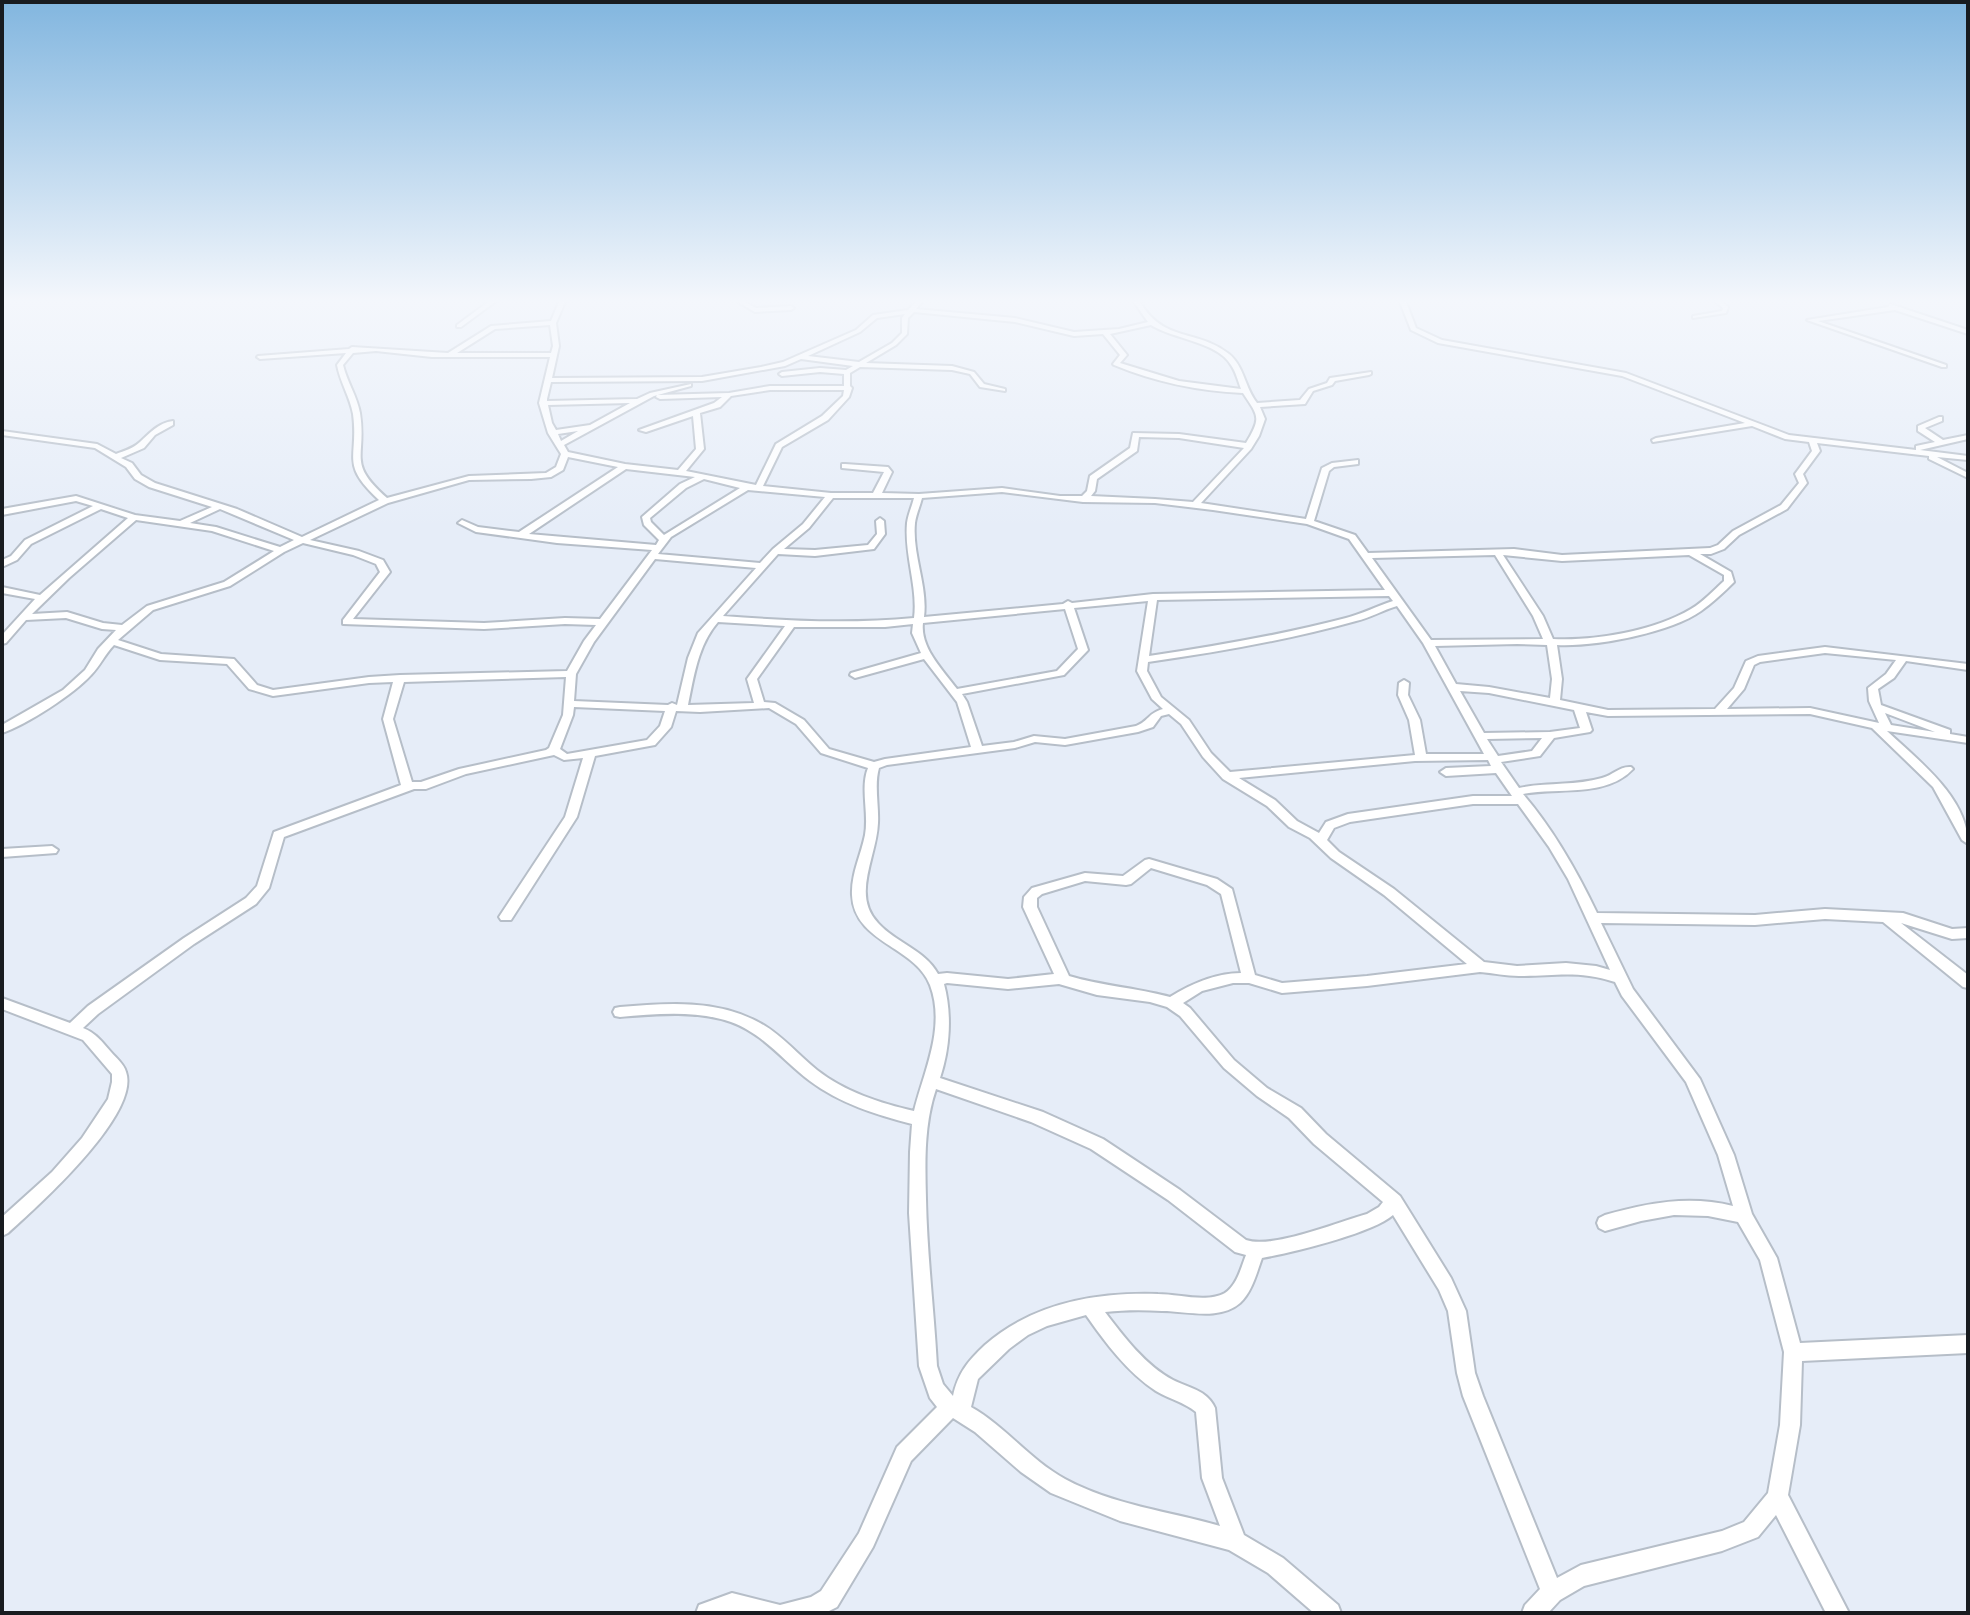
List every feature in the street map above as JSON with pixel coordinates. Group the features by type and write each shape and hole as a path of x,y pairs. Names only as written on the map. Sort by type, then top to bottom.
{"street":[{"path":"346,377 356,414 354,462 363,482 385,501"},
{"path":"562,455 543,403 547,380 712,377"},
{"path":"770,388 779,377"},
{"path":"73,1029 93,1010 251,901 263,888 278,835 411,786 422,786 478,767 541,757 554,750 565,727 571,674 603,622 657,548 752,488 779,446 834,410 847,396 848,377"},
{"path":"975,377 982,386 1003,390"},
{"path":"1156,377 1204,389 1245,391"},
{"path":"1195,505 1204,492 1240,460 1260,423 1260,413 1245,391 1241,377"},
{"path":"1256,405 1302,402 1311,390 1342,377"},
{"path":"1637,377 1788,437 1920,450 1967,458"},
{"path":"2,730 67,692 89,672 124,628 150,608 227,584 281,550 385,501 476,477 548,475 562,455 593,427 643,399 702,379"},
{"path":"543,403 729,395 770,388 849,388"},
{"path":"643,430 717,405 729,395"},
{"path":"681,471 700,449 696,411"},
{"path":"1939,419 1921,428 1942,443"},
{"path":"115,457 141,446 152,433 170,423"},
{"path":"1656,440 1751,424"},
{"path":"552,433 593,427"},
{"path":"2,433 97,446 133,467 143,481 301,540 380,562 385,568 378,585 346,619 349,624 419,622 484,626 603,622"},
{"path":"1083,500 1091,491 1093,478 1134,449 1136,435 1179,436 1248,446"},
{"path":"1920,450 1968,437"},
{"path":"1364,556 1497,552 1562,558 1693,554 1721,547 1736,533 1784,507 1803,483 1799,474 1816,451 1812,440"},
{"path":"1920,450 1968,476"},
{"path":"562,455 625,466 681,471 752,488 831,495 919,496 1002,490 1083,500 1195,505 1309,522 1352,537 1428,643 1495,762 1561,857 1619,978 1692,1079 1721,1142 1744,1216 1768,1258 1793,1352 1790,1425 1777,1496 1751,1530 1694,1549 1581,1576 1552,1592 1533,1613"},
{"path":"1309,522 1325,470 1332,465 1355,462"},
{"path":"521,535 625,466"},
{"path":"845,466 885,469 888,472 877,494"},
{"path":"657,548 646,517 683,486 704,476"},
{"path":"554,750 564,757 651,743 677,707 695,651 706,628 718,619 776,551 806,526 831,495"},
{"path":"919,496 911,522 914,569 921,601 916,621 920,642 957,692 977,749"},
{"path":"2,512 70,499 134,517 183,523 250,538 281,550"},
{"path":"2,564 14,558 18,549 28,542 101,506"},
{"path":"183,523 218,507"},
{"path":"2,641 42,598 134,517"},
{"path":"776,551 815,553 871,547 881,534 880,521"},
{"path":"462,523 476,529 657,548 762,566"},
{"path":"1497,552 1551,642 1559,681 1554,702"},
{"path":"1428,643 1604,640 1669,623 1696,610 1728,584 1730,577 1693,554"},
{"path":"2,590 42,598"},
{"path":"718,619 792,623 916,621 1153,597 1396,598"},
{"path":"1153,597 1143,660 1145,678 1168,711 1185,722 1207,755 1227,776 1271,803 1293,824 1389,892 1480,967"},
{"path":"1143,660 1217,650 1305,631 1353,619 1396,598"},
{"path":"957,692 1066,669 1083,650 1068,604"},
{"path":"22,617 67,615 102,626 124,628"},
{"path":"760,705 752,679 792,623"},
{"path":"112,641 160,657 230,661 253,687 262,692 400,678 571,674"},
{"path":"1718,712 1739,689 1750,663 1758,659 1825,650 1968,667"},
{"path":"855,675 927,655"},
{"path":"1887,728 1874,701 1873,688 1890,676 1903,658"},
{"path":"400,678 388,719 405,782 411,786"},
{"path":"1404,683 1405,704 1416,724 1415,742 1422,758"},
{"path":"1452,687 1489,690 1579,708 1637,715 1810,711 1887,728 1965,740"},
{"path":"570,704 677,707 771,705 788,712 825,751 875,766 1015,745 1034,739 1065,742 1099,737 1118,730 1143,727 1157,714 1168,711"},
{"path":"1878,707 1965,740"},
{"path":"1481,736 1550,735 1586,730 1579,708"},
{"path":"1872,723 1938,785 1968,840"},
{"path":"1446,772 1539,753 1550,735"},
{"path":"506,917 571,817 590,755"},
{"path":"1227,776 1422,758 1495,762"},
{"path":"875,766 869,796 872,824 859,883 859,903 864,916 877,930 919,958 939,991 941,1021 937,1061 920,1119 919,1201 928,1366 933,1388 955,1410 971,1417 1058,1485 1153,1519 1209,1532 1237,1543 1262,1556 1301,1584 1330,1613"},
{"path":"1320,841 1330,825 1348,818 1519,796 1530,788 1601,782 1619,777 1627,769"},
{"path":"2,853 52,850"},
{"path":"1062,978 1030,907 1031,897 1037,891 1085,877 1126,881 1149,863 1223,888 1249,978"},
{"path":"1591,918 1755,920 1825,914 1915,920 1952,934 1968,933"},
{"path":"1888,919 1968,983"},
{"path":"1172,1003 1198,987 1218,980 1249,978 1282,988 1480,967 1517,971 1566,968 1596,971 1619,978"},
{"path":"934,980 1008,984 1062,978 1097,990 1172,1003 1200,1027 1229,1064 1262,1092 1295,1113 1320,1139 1394,1201 1445,1284 1457,1311 1466,1373 1473,1396 1552,1592"},
{"path":"2,1003 42,1021 88,1036 119,1072 115,1101 88,1143 2,1228"},
{"path":"620,1012 685,1007 752,1025 816,1078 832,1087 888,1112 920,1119"},
{"path":"931,1081 1037,1117 1097,1144 1174,1195 1241,1246 1256,1251 1282,1247 1371,1220 1385,1212 1394,1201"},
{"path":"1605,1223 1673,1206 1711,1206 1744,1216"},
{"path":"787,1613 814,1607 829,1599 866,1540 904,1454 955,1410 972,1370 1005,1338 1054,1312 1126,1301 1211,1304 1230,1300 1238,1294 1256,1251"},
{"path":"1090,1306 1113,1338 1146,1371 1205,1408 1212,1478 1237,1543"},
{"path":"1793,1352 1968,1344"},
{"path":"1777,1496 1838,1613"},
{"path":"707,1613 732,1604 772,1613"}]}
